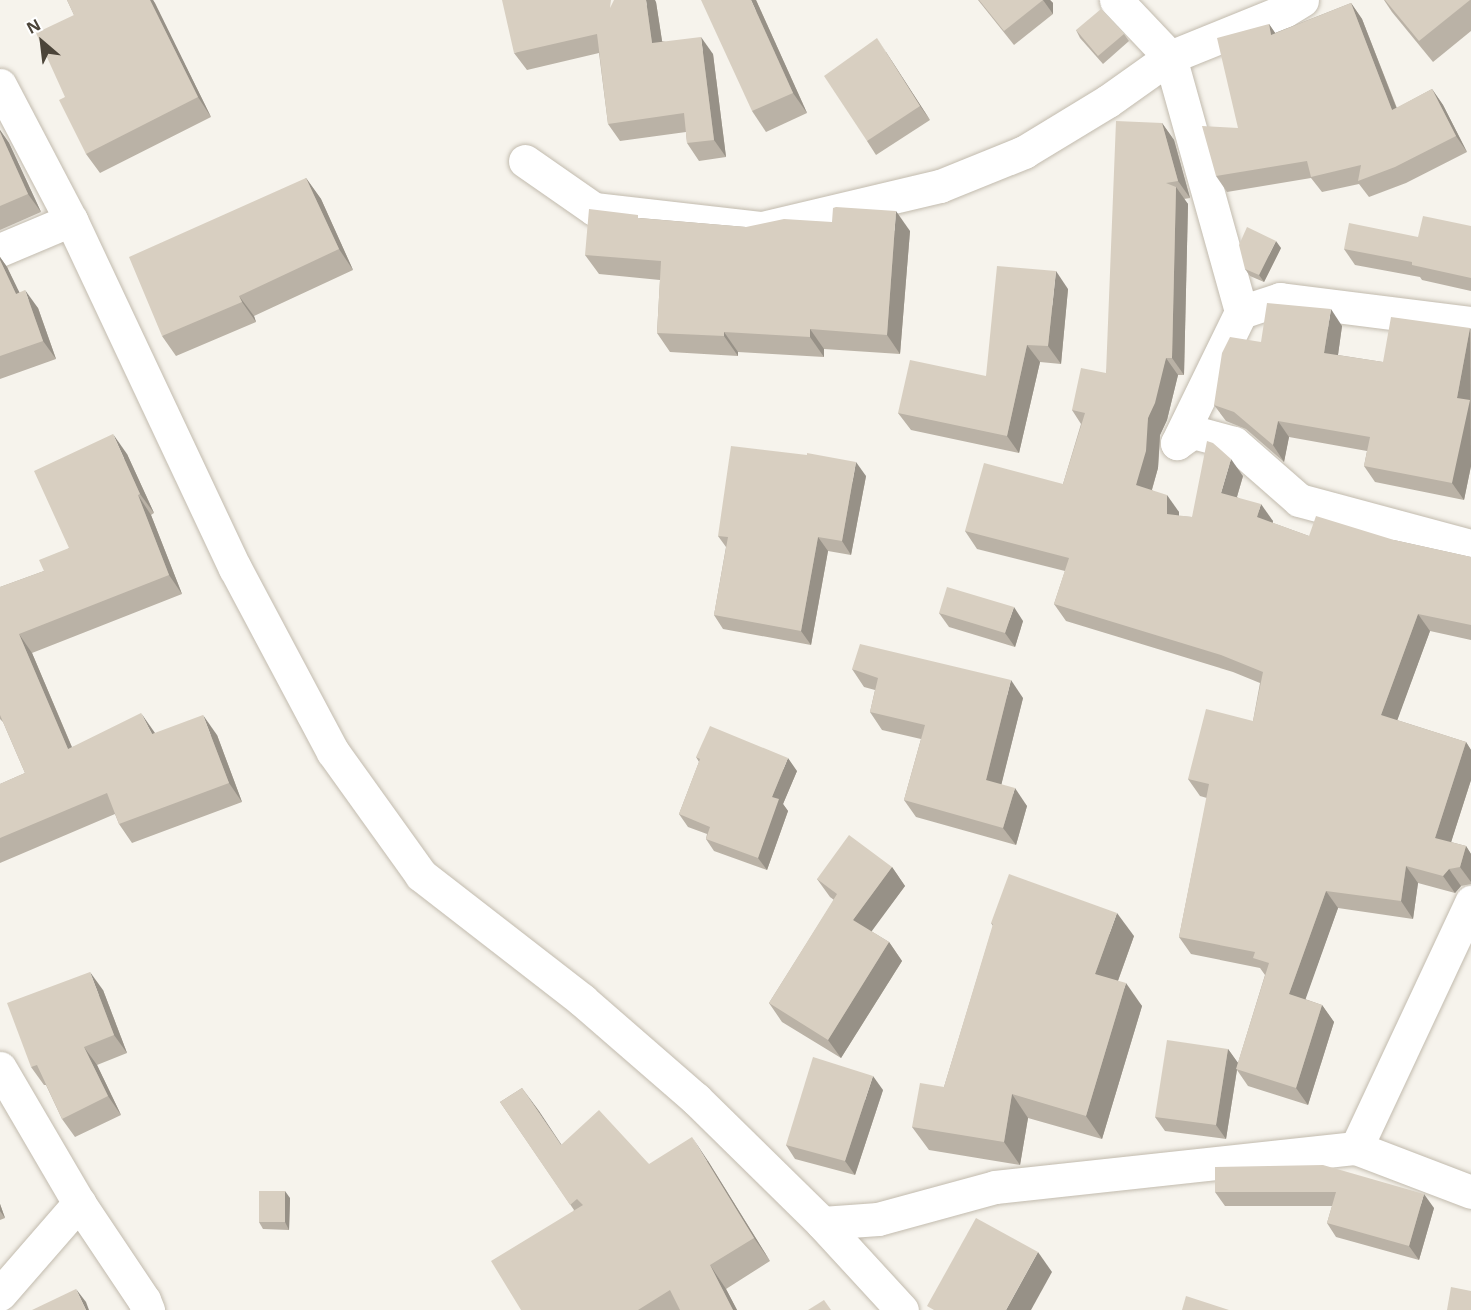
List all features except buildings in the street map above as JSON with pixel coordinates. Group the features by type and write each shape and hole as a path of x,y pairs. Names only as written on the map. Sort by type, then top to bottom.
{"street":[{"path":"1116,0 1170,57 1241,312 1176,443 1193,432 1234,443 1299,500 1471,546"},
{"path":"525,161 594,209 762,228 940,186 1024,152 1108,101 1170,57 1284,11 1302,0"},
{"path":"0,85 71,220 235,568 333,752 421,875 591,1008 696,1099 822,1223 902,1310"},
{"path":"0,250 71,220"},
{"path":"1241,312 1280,299 1471,323"},
{"path":"1356,1148 1471,902"},
{"path":"0,1068 79,1203 144,1300 148,1310"},
{"path":"822,1223 878,1219 995,1187 1356,1148 1471,1192"},
{"path":"0,1294 79,1203"}]}
